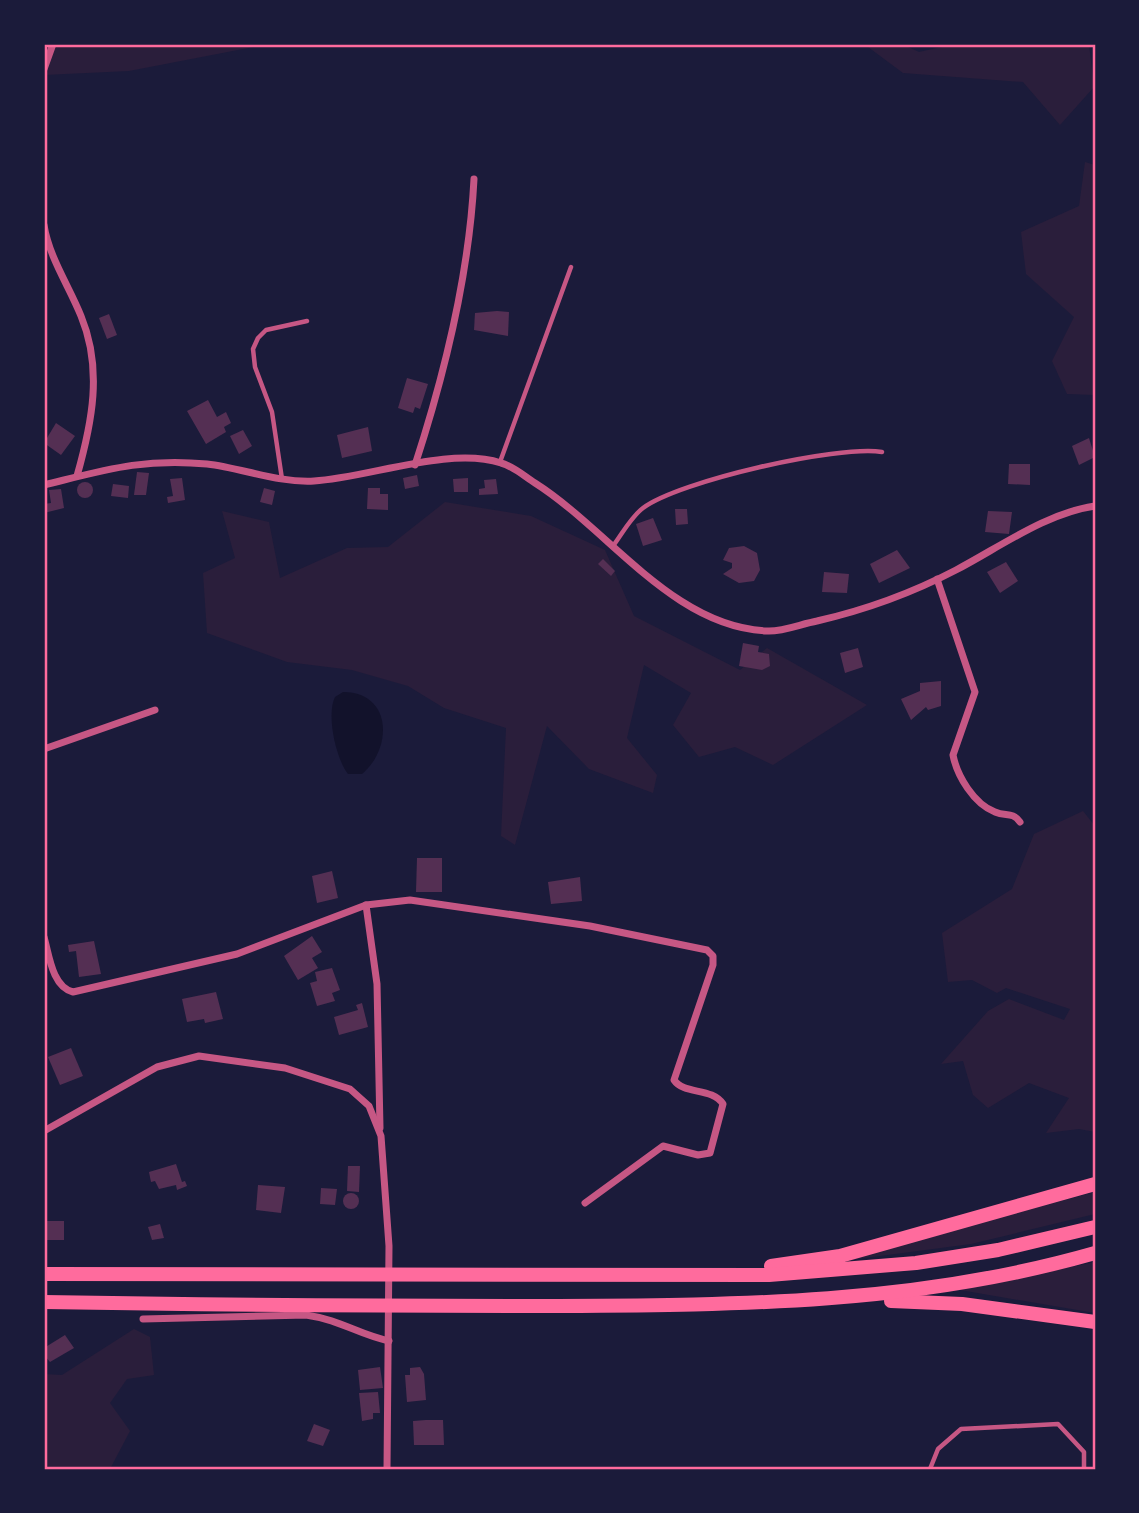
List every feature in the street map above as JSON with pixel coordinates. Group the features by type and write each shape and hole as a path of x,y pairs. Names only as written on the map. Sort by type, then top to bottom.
{"highway":[{"path":"667,1275 746,1270 840,1256 1095,1184"},
{"path":"44,1274 769,1275 916,1263 998,1250 1095,1227"},
{"path":"44,1302 372,1308 681,1305 845,1299 918,1292 1095,1253"},
{"path":"845,1299 962,1304 1095,1322"}],"street":[{"path":"44,69 53,44"},
{"path":"415,465 438,392 452,335 474,179"},
{"path":"44,225 81,316 92,355 93,407 77,476"},
{"path":"44,485 113,466 149,462 208,465 282,479 313,481 415,465 476,459 500,462 558,498 612,546 693,611 731,625 768,632 861,611 937,579 1066,513 1095,506"},
{"path":"937,579 975,692 953,755 955,762 974,797 995,812 1011,813 1020,822"},
{"path":"44,749 155,710"},
{"path":"44,937 56,977 67,990 73,992 237,954 366,905 410,900 590,926 707,950 713,956 705,993 674,1080 680,1086 714,1095 723,1104 710,1153 698,1155 663,1146 585,1203"},
{"path":"366,905 377,984 381,1136 388,1246 387,1469"},
{"path":"44,1131 157,1067 199,1056 285,1068 350,1089 369,1106 381,1136"},
{"path":"143,1319 306,1315 330,1318 347,1324 363,1335 389,1337"}],"lane":[{"path":"500,462 571,267"},
{"path":"282,479 272,412 255,367 253,349 266,330 307,321"},
{"path":"612,546 640,509 668,493 830,454 867,450 882,452"},
{"path":"930,1469 938,1449 961,1429 1058,1424 1084,1452 1084,1469"}],"shaded area":[{"path":"44,44 269,44 129,71 44,75"},
{"path":"864,44 902,44 919,52 955,44 1089,44 1094,87 1060,125 1023,82 903,73"},
{"path":"1085,162 1095,165 1095,395 1067,394 1052,361 1074,317 1026,274 1021,232 1079,206"},
{"path":"445,502 531,516 605,550 634,616 740,670 767,648 867,705 773,765 735,747 699,757 673,725 691,693 644,665 627,738 657,775 653,793 589,769 547,726 515,845 501,836 506,728 444,708 408,686 352,670 287,662 207,633 203,573 235,558 222,511 269,522 280,578 347,548 388,547"},
{"path":"343,692 359,694 371,701 379,711 382,723 383,737 379,750 362,774 348,774 334,737 332,705 335,697"},
{"path":"1083,811 1095,826 1095,1132 1079,1129 1046,1133 1069,1098 1029,1083 988,1108 973,1095 963,1061 941,1064 988,1011 1009,999 1064,1020 1070,1009 1006,988 997,993 972,980 948,982 942,933 1012,889 1034,834"},
{"path":"1095,1192 1095,1214 971,1244 857,1259 860,1254"},
{"path":"1095,1262 1095,1313 960,1290"},
{"path":"134,1329 150,1337 154,1375 127,1379 110,1403 130,1431 110,1469 44,1469 44,1374 62,1375"}],"building":[{"path":"509,312 508,336 474,330 475,313"},
{"path":"109,314 117,335 107,339 99,318"},
{"path":"407,378 428,384 420,409 415,407 413,413 398,408"},
{"path":"208,400 217,417 226,412 231,423 224,427 226,432 206,444 187,411"},
{"path":"56,423 75,436 61,455 44,443"},
{"path":"368,427 372,451 342,458 337,435"},
{"path":"243,430 252,446 239,454 230,436"},
{"path":"1089,438 1095,457 1079,465 1072,446"},
{"path":"1009,464 1030,464 1030,485 1008,484"},
{"path":"137,472 149,473 146,495 134,495"},
{"path":"417,475 419,486 405,489 403,478"},
{"path":"182,478 185,500 168,503 167,497 173,496 170,479"},
{"path":"468,478 468,492 454,492 453,479"},
{"path":"496,479 498,494 479,495 479,489 485,488 484,480"},
{"path":"82,482 88,482 93,490 91,496 82,498 77,493 77,487"},
{"path":"113,484 129,486 128,498 111,496"},
{"path":"264,488 275,491 272,505 260,502"},
{"path":"368,488 380,488 380,494 388,494 388,510 367,509"},
{"path":"61,489 64,508 44,513 44,504 51,503 49,490"},
{"path":"675,509 687,509 688,524 676,525"},
{"path":"988,511 1012,512 1009,534 985,532"},
{"path":"653,518 662,540 643,546 636,524"},
{"path":"744,546 757,553 760,570 754,581 739,583 723,574 732,568 732,563 723,560 729,548"},
{"path":"897,550 910,568 879,583 870,564"},
{"path":"603,559 615,571 611,576 598,564"},
{"path":"1006,562 1018,581 1000,593 987,572"},
{"path":"824,572 849,574 847,593 822,592"},
{"path":"743,643 759,646 758,652 769,654 770,666 762,670 739,666"},
{"path":"858,648 863,667 845,673 840,653"},
{"path":"941,681 941,706 928,710 926,707 911,720 901,699 920,691 920,683"},
{"path":"417,858 442,858 442,892 416,892"},
{"path":"332,871 338,898 317,903 312,876"},
{"path":"580,877 582,901 551,904 548,882"},
{"path":"312,936 322,952 312,958 318,968 298,980 284,956"},
{"path":"94,941 101,974 79,977 76,951 69,952 68,945"},
{"path":"332,968 340,990 332,993 335,1001 317,1006 310,983 317,981 315,972"},
{"path":"216,992 223,1019 205,1023 204,1019 187,1022 182,999"},
{"path":"362,1003 368,1027 339,1035 334,1017 358,1010 356,1005"},
{"path":"71,1048 83,1076 60,1085 48,1057"},
{"path":"176,1164 182,1182 185,1181 187,1186 177,1190 176,1185 159,1189 155,1181 151,1182 149,1172"},
{"path":"348,1166 360,1166 359,1192 347,1191"},
{"path":"258,1185 285,1187 281,1213 256,1210"},
{"path":"321,1188 337,1189 335,1205 320,1204"},
{"path":"348,1193 354,1193 359,1201 357,1207 348,1209 343,1204 343,1198"},
{"path":"44,1221 64,1221 64,1240 44,1240"},
{"path":"160,1224 164,1238 152,1240 148,1227"},
{"path":"65,1335 74,1348 50,1362 44,1355 44,1348"},
{"path":"380,1367 383,1388 360,1390 358,1370"},
{"path":"420,1367 424,1374 426,1400 407,1402 405,1375 410,1375 410,1368"},
{"path":"378,1392 380,1413 373,1413 373,1419 362,1421 359,1393"},
{"path":"443,1420 444,1445 414,1445 413,1421"},
{"path":"314,1424 330,1430 323,1446 307,1441"}]}
